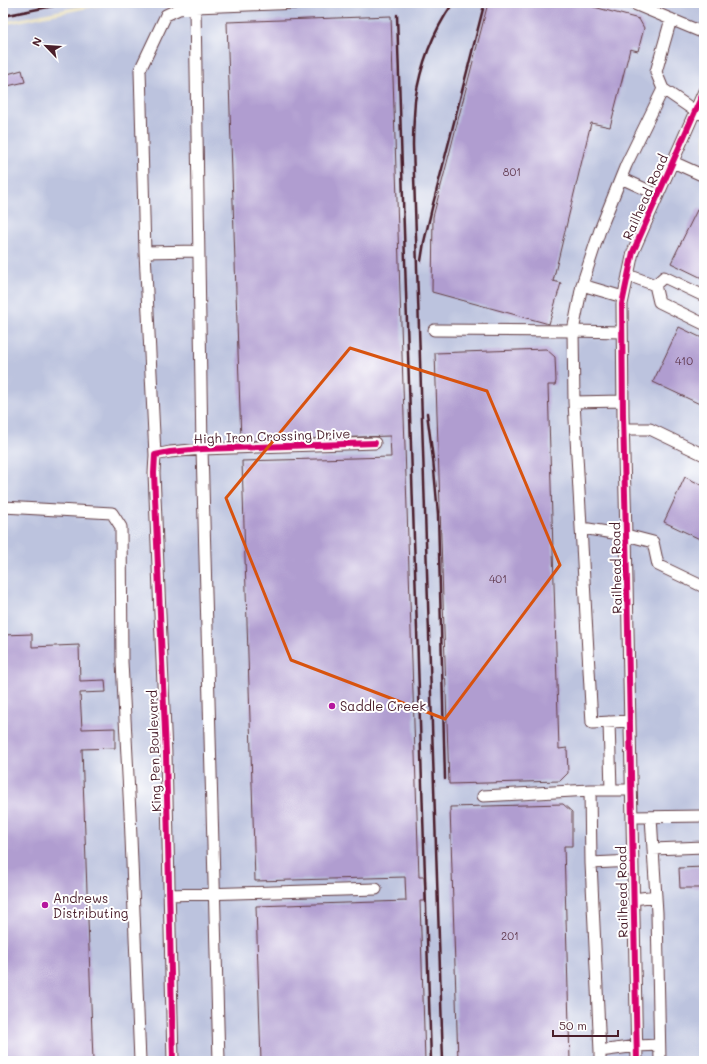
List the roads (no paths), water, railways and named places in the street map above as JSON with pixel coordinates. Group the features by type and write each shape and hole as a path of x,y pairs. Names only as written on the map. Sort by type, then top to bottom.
{"street":[{"name":"King Pen Boulevard","path":"173,1061 166,754 154,473 155,455 145,252 140,70 166,15 179,8 299,3"},
{"path":"632,3 704,33"},
{"path":"194,7 202,449 219,1061"},
{"path":"671,19 656,72 663,89 700,113"},
{"path":"630,721 592,723 574,402 573,331 582,285 600,230 626,165 663,89"},
{"name":"Railhead Road","path":"637,1061 622,401 622,304 633,252 673,162 700,113 704,91"},
{"path":"673,162 704,176"},
{"path":"621,178 658,195"},
{"path":"145,252 198,251"},
{"path":"628,275 655,285"},
{"path":"655,285 664,277 704,296"},
{"path":"582,285 623,297"},
{"path":"655,285 659,302 704,324"},
{"path":"434,330 622,332"},
{"path":"574,402 622,401"},
{"path":"623,429 650,429 704,455"},
{"name":"High Iron Crossing Drive","path":"155,455 202,449 375,443"},
{"path":"3,507 112,513 121,527 122,662 140,1061"},
{"path":"582,528 626,535 653,542 658,565 704,587"},
{"path":"609,722 611,790"},
{"path":"483,796 590,790 631,790"},
{"path":"590,790 591,863 600,1056 637,1046 659,1045"},
{"path":"632,818 704,816"},
{"path":"651,817 657,913 660,1061"},
{"path":"653,849 704,847"},
{"path":"591,863 633,861"},
{"path":"169,895 376,889"},
{"path":"634,899 656,896"}],"railway":[{"path":"3,16 68,3"},
{"path":"443,1061 413,139 415,101 420,75 428,50 439,26 453,3"},
{"path":"421,261 432,208 483,9"},
{"path":"397,15 431,1061"},
{"path":"427,413 438,514 445,779"}],"place":[{"name":"Saddle Creek","path":"332,706"},
{"name":"Andrews Distributing","path":"45,905"}]}
